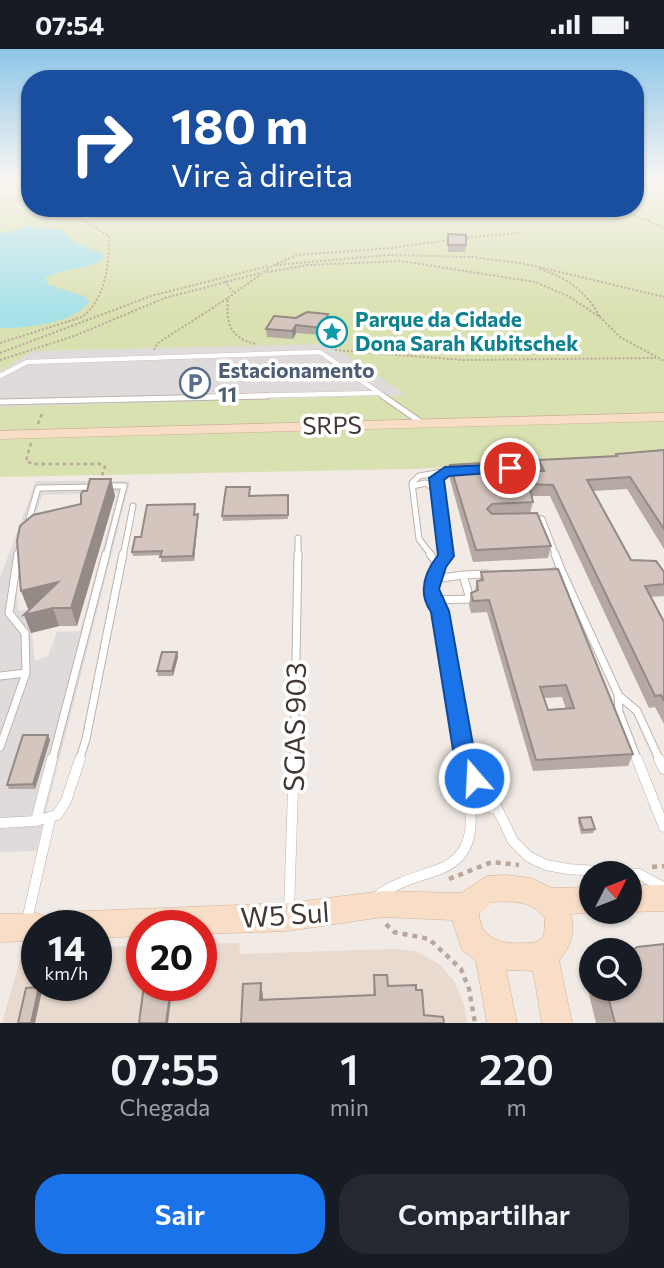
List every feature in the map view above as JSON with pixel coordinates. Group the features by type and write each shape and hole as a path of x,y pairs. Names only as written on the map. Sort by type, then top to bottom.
{"main road":[{"name":"SRPS","path":"0,435 664,417"},
{"path":"550,901 560,928 556,941 544,955 489,955 474,943 468,932 465,907 488,889 532,891 550,901 579,900"},
{"path":"642,899 664,898"},
{"name":"W5 Sul","path":"112,924 288,917 383,904 465,907"},
{"path":"489,955 502,1023"},
{"path":"544,955 557,1023"}],"lane":[{"path":"0,376 27,362 320,352 424,424"},
{"path":"0,402 378,393"},
{"path":"439,566 419,539 412,486 419,476 458,471"},
{"path":"445,472 437,477 436,491 446,556 439,566 431,589 471,814"},
{"path":"412,486 426,483 436,491"},
{"path":"27,527 38,488 124,486 36,821"},
{"path":"0,823 50,819 57,815 66,801 86,740 133,506"},
{"path":"528,519 541,519 562,572 618,694 619,712 664,827"},
{"name":"SGAS 903","path":"288,917 293,836 298,538"},
{"path":"0,747 26,673 25,633 9,613 15,563 23,540"},
{"path":"550,572 562,572"},
{"path":"434,579 500,574"},
{"path":"434,601 470,599 463,575"},
{"path":"434,601 440,611 467,764 499,811 520,850 538,862 568,869 639,874 664,888"},
{"path":"0,676 26,673"},
{"path":"618,694 637,711 664,769"},
{"path":"354,910 393,885 436,872 455,862 469,842 472,807 479,803 499,811"},
{"path":"20,927 50,819"}],"path":[{"path":"0,343 82,317 91,310 99,296 108,265 109,236 89,223"},
{"path":"153,358 158,343 272,266 297,255 391,248 519,233"},
{"path":"0,353 52,337 181,286 272,266 380,254 461,256 529,265 663,296"},
{"path":"0,360 74,336 165,298 225,281 308,265 401,261 535,282 568,296 600,317 620,337 664,361"},
{"path":"529,265 557,274 580,286 592,300 600,317"},
{"path":"225,281 233,292"},
{"path":"228,298 226,324 231,332 250,344 264,345"},
{"path":"330,350 463,360 656,358"},
{"path":"47,401 26,461 33,464 102,464 105,467 97,487"}],"shaded area":[{"name":"Estacionamento 11","path":"329,344 407,395 0,407 0,371 33,351"},
{"path":"36,481 130,481 36,851 0,852 0,578","holes":["118,493 80,631 57,632 48,656 35,661 29,610 18,611 16,577 42,495"]},
{"path":"240,943 239,954 394,949 415,951 439,964 454,981 464,1004 467,1023 2,1023 21,956 21,1001 112,1001 112,947 126,946 126,1001 217,1001 217,944"}],"green space":[{"name":"Parque da Cidade Dona Sarah Kubitschek","path":"0,223 664,223 664,455 413,469 0,477"}],"water":[{"path":"29,226 61,230 75,242 103,254 104,258 45,279 49,285 86,297 89,302 82,309 61,320 0,328 0,234"}],"building":[{"path":"448,234 466,235 466,245 448,245"},
{"path":"307,312 328,314 322,328 296,325 292,331 266,329 274,316 296,318"},
{"path":"664,450 664,529 630,477 587,480 631,560 656,561 664,572 664,584 645,586 664,622 664,701 661,695 655,696 553,485 529,484 533,502 492,504 487,509 492,514 537,513 551,546 476,550 450,465 516,461 520,471 544,471 539,460 617,456 616,454"},
{"path":"90,479 111,479 71,608 53,608 24,615 58,582 21,591 17,541 20,526 33,515 81,504 81,494 87,491"},
{"path":"226,487 250,487 249,496 288,495 288,515 222,516"},
{"path":"195,504 194,515 198,514 193,556 160,557 162,551 132,552 135,537 141,537 147,505"},
{"path":"558,569 633,754 536,760 489,600 473,601 471,593 478,590 477,581 483,580 481,572","holes":["566,685 574,708 548,710 540,687"]},
{"path":"162,652 177,652 172,671 157,671"},
{"path":"23,735 48,735 33,784 7,785"},
{"path":"591,817 595,829 583,830 579,818"},
{"path":"664,944 664,1023 615,1023 609,1001 642,1001 642,946"},
{"path":"374,975 387,975 388,986 416,985 416,990 422,990 424,1015 443,1017 444,1023 241,1023 243,984 261,983 260,1000 375,995"},
{"path":"23,1001 36,1001 31,1023 18,1023"},
{"path":"142,1001 169,1001 166,1023 139,1023"}],"place":[{"name":"Parque da Cidade Dona Sarah Kubitschek","path":"332,332"},
{"name":"Estacionamento 11","path":"195,383"}],"route":[{"path":"474,778 465,756 440,611 434,603 431,589 439,566 446,556 436,478 445,472 510,468"}]}
